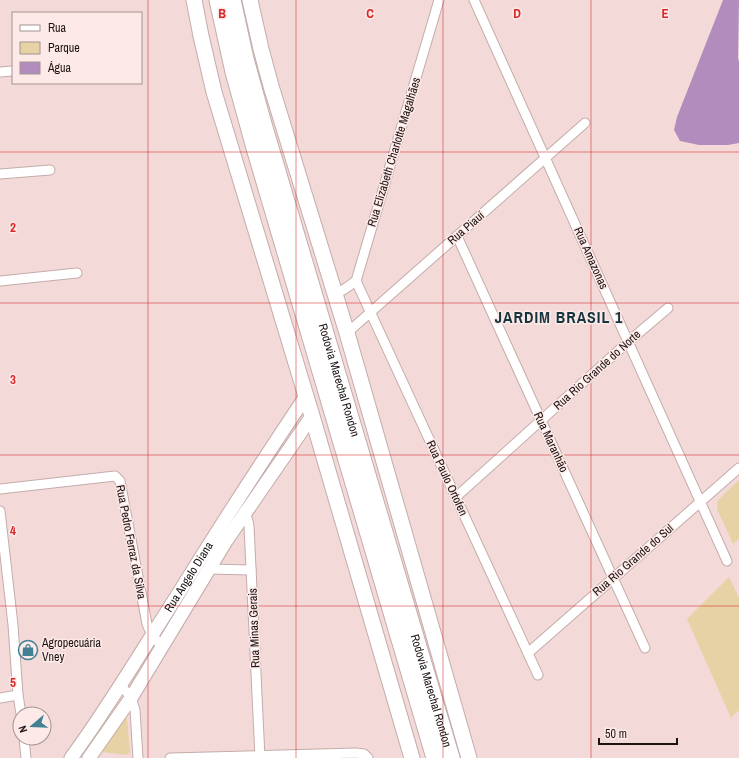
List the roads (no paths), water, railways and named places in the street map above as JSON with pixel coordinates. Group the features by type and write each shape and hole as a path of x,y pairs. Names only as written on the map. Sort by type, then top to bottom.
{"highway":[{"name":"Rodovia Marechal Rondon","path":"218,0 234,72 255,148 435,758"},
{"name":"Rodovia Marechal Rondon","path":"232,0 245,59 263,124 451,758"}],"main road":[{"path":"194,0 214,92 312,416 412,758"},
{"path":"250,0 271,86 347,333 469,758"}],"street":[{"name":"Rua Elizabeth Charlotte Magalhães","path":"356,281 439,0"},
{"name":"Rua Amazonas","path":"474,0 727,561"},
{"path":"0,72 12,71"},
{"name":"Rua Piauí","path":"347,333 584,123"},
{"path":"0,174 50,170"},
{"name":"Rua Maranhão","path":"457,236 645,648"},
{"path":"0,281 77,273"},
{"path":"335,294 356,281"},
{"name":"Rua Paulo Ortofen","path":"356,281 538,675"},
{"name":"Rua Rio Grande do Norte","path":"456,497 628,342 668,308"},
{"name":"Rua Angelo Diana","path":"71,758 90,733 236,502 306,396"},
{"name":"Rua Angelo Diana","path":"88,758 131,698 226,541 312,416"},
{"name":"Rua Rio Grande do Sul","path":"528,653 739,468"},
{"name":"Rua Pedro Ferraz da Silva","path":"0,489 115,476 120,481 146,623 149,631 162,647"},
{"path":"236,502 246,513"},
{"path":"0,511 13,625 19,706"},
{"name":"Rua Minas Gerais","path":"246,513 248,521 251,570 260,757"},
{"path":"209,569 251,570"},
{"path":"121,685 131,698 135,710 138,758"},
{"path":"0,698 18,695"},
{"path":"25,746 26,758"},
{"path":"170,758 260,757 356,753 364,754 368,758"}],"water":[{"path":"723,0 739,0 739,143 728,145 699,145 680,141 674,130 677,117"}],"place":[{"name":"Agropecuária Vney","path":"28,650"}],"district":[{"name":"JARDIM BRASIL 1","path":"559,317"}]}
